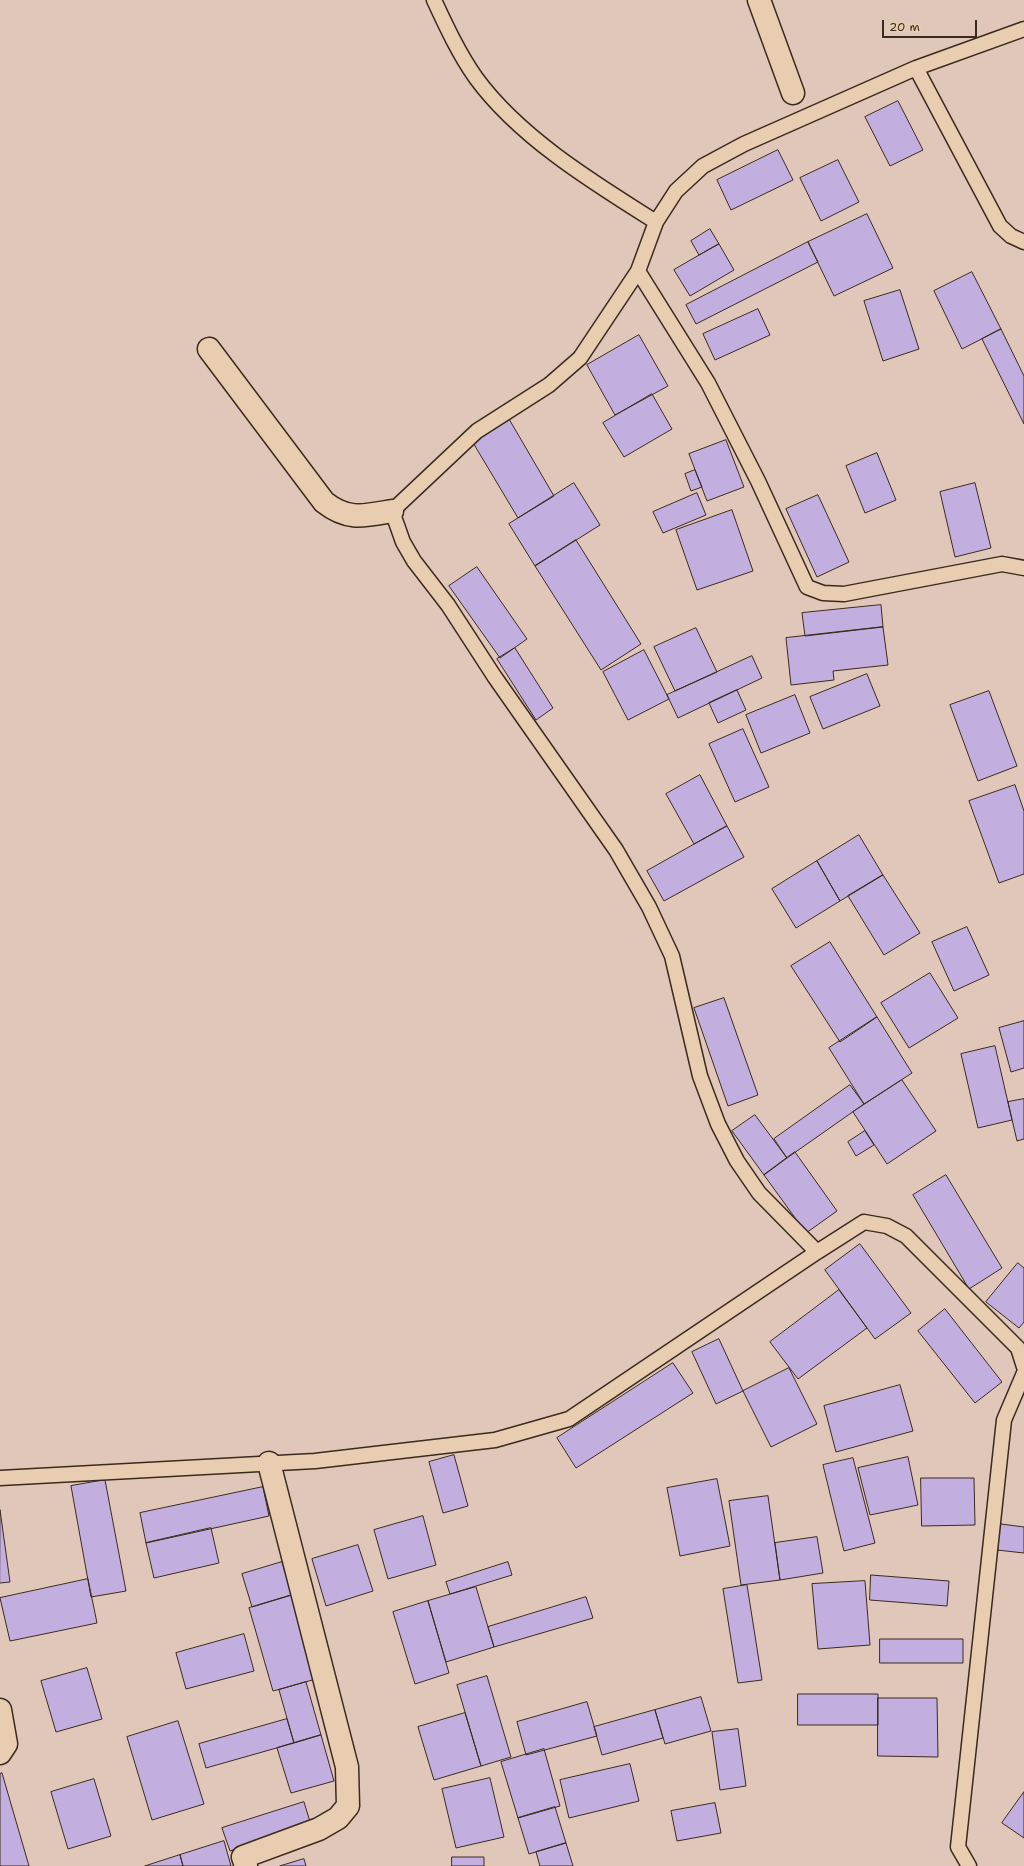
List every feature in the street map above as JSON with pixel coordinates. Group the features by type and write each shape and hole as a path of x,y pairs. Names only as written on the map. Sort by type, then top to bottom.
{"street":[{"path":"759,0 793,93"},
{"path":"209,349 324,502 336,511 347,515 358,516 392,511"},
{"path":"246,1866 243,1857 319,1829 338,1818 348,1806 347,1767 269,1463"},
{"path":"0,1710 6,1744 0,1753"}],"lane":[{"path":"434,0 453,40 476,78 523,128 587,178 656,222"},
{"path":"817,1252 759,1192 737,1161 718,1124 700,1076 672,956 649,907 616,850 494,676 448,605 410,555 402,542 392,511 477,431 549,386 580,358 638,271 656,222 676,190 703,166 744,144 916,68 1024,29"},
{"path":"916,68 1000,226 1011,236 1024,242"},
{"path":"638,271 712,390 758,481 808,587 822,593 844,594 1002,564 1024,568"},
{"path":"0,1478 315,1461 494,1440 569,1419 864,1222 887,1226 906,1236 1018,1348 1024,1367"},
{"path":"969,1866 958,1846 1004,1420 1024,1373"}],"building":[{"path":"898,101 923,150 890,166 865,117"},
{"path":"778,150 793,180 731,210 717,180"},
{"path":"838,160 859,202 821,221 800,178"},
{"path":"867,214 893,268 834,296 808,242"},
{"path":"710,229 719,244 699,255 691,241"},
{"path":"808,242 818,262 696,324 686,305"},
{"path":"719,244 734,270 690,296 674,270"},
{"path":"972,272 1001,329 962,349 934,291"},
{"path":"900,290 919,349 883,361 864,301"},
{"path":"758,309 770,335 715,360 703,334"},
{"path":"1001,329 1024,376 1024,424 982,339"},
{"path":"639,335 668,386 615,415 587,365"},
{"path":"652,394 672,429 624,457 603,423"},
{"path":"509,419 554,496 518,518 472,441"},
{"path":"726,440 744,487 707,501 689,454"},
{"path":"877,453 896,500 865,513 846,466"},
{"path":"695,470 702,487 691,491 685,474"},
{"path":"574,483 600,525 535,566 509,524"},
{"path":"975,483 991,548 955,557 940,492"},
{"path":"697,493 706,515 663,533 653,512"},
{"path":"818,495 849,562 817,577 786,509"},
{"path":"732,510 753,571 697,590 676,530"},
{"path":"576,540 641,644 601,670 535,566"},
{"path":"477,567 527,639 500,658 449,586"},
{"path":"881,605 883,627 805,636 802,613"},
{"path":"883,627 888,665 833,671 834,680 791,685 786,638"},
{"path":"696,628 717,672 675,691 654,647"},
{"path":"515,648 553,708 536,720 497,659"},
{"path":"644,650 669,699 628,720 603,672"},
{"path":"752,656 762,678 678,718 667,695"},
{"path":"867,674 880,706 823,729 810,697"},
{"path":"737,690 746,710 718,723 709,703"},
{"path":"989,691 1017,766 978,781 950,705"},
{"path":"795,695 810,733 761,753 746,715"},
{"path":"743,729 769,787 735,802 709,744"},
{"path":"700,775 727,826 694,844 666,794"},
{"path":"1015,785 1024,811 1024,874 999,883 969,801"},
{"path":"727,826 744,857 664,901 647,871"},
{"path":"859,835 883,875 840,901 817,861"},
{"path":"817,861 840,901 796,928 772,889"},
{"path":"883,875 920,933 884,955 848,896"},
{"path":"967,927 989,975 954,991 932,942"},
{"path":"830,942 877,1017 840,1042 791,966"},
{"path":"930,973 958,1018 909,1048 881,1003"},
{"path":"724,998 758,1095 728,1106 694,1008"},
{"path":"877,1017 912,1073 864,1104 829,1048"},
{"path":"1024,1021 1024,1068 1011,1072 999,1028"},
{"path":"995,1046 1012,1120 978,1128 961,1054"},
{"path":"902,1080 936,1131 887,1164 853,1112"},
{"path":"850,1085 864,1104 787,1158 774,1139"},
{"path":"1024,1099 1024,1139 1017,1141 1008,1102"},
{"path":"755,1115 787,1158 764,1175 732,1131"},
{"path":"865,1131 874,1145 856,1156 848,1142"},
{"path":"795,1152 837,1211 806,1233 764,1175"},
{"path":"946,1175 1002,1268 969,1289 913,1195"},
{"path":"860,1244 911,1313 875,1339 825,1270"},
{"path":"1018,1263 1024,1268 1024,1322 1019,1328 986,1302"},
{"path":"839,1290 867,1328 798,1379 770,1342"},
{"path":"945,1309 1002,1382 975,1403 918,1331"},
{"path":"719,1339 743,1391 716,1404 692,1352"},
{"path":"673,1363 693,1393 576,1468 557,1438"},
{"path":"789,1368 817,1424 771,1447 743,1391"},
{"path":"900,1385 913,1431 836,1452 824,1406"},
{"path":"454,1455 468,1506 443,1513 429,1462"},
{"path":"908,1457 918,1505 870,1515 858,1468"},
{"path":"853,1458 875,1543 844,1551 823,1465"},
{"path":"921,1478 974,1478 975,1525 922,1526"},
{"path":"717,1479 730,1546 680,1556 667,1488"},
{"path":"105,1480 126,1591 91,1597 71,1486"},
{"path":"263,1487 269,1516 146,1543 140,1513"},
{"path":"768,1496 780,1580 741,1585 729,1501"},
{"path":"0,1510 10,1582 0,1583"},
{"path":"423,1516 436,1565 388,1579 374,1530"},
{"path":"1001,1524 1024,1527 1024,1553 997,1550"},
{"path":"211,1528 219,1563 154,1578 146,1543"},
{"path":"817,1537 823,1573 780,1580 775,1543"},
{"path":"358,1545 373,1591 326,1606 312,1559"},
{"path":"282,1562 292,1595 252,1607 242,1574"},
{"path":"508,1562 512,1575 450,1594 446,1582"},
{"path":"871,1575 949,1581 947,1606 870,1600"},
{"path":"88,1579 97,1623 10,1641 0,1598"},
{"path":"865,1581 870,1645 818,1649 812,1584"},
{"path":"747,1585 762,1680 738,1683 723,1589"},
{"path":"476,1587 494,1647 446,1662 428,1601"},
{"path":"292,1595 316,1679 273,1691 249,1608"},
{"path":"586,1597 593,1618 494,1647 488,1627"},
{"path":"428,1601 449,1673 415,1684 393,1612"},
{"path":"244,1634 254,1671 186,1689 176,1653"},
{"path":"880,1639 963,1639 963,1663 880,1663"},
{"path":"87,1668 102,1719 56,1732 41,1681"},
{"path":"487,1676 511,1757 481,1766 457,1685"},
{"path":"306,1682 321,1735 294,1743 279,1690"},
{"path":"798,1694 878,1694 878,1725 798,1725"},
{"path":"701,1697 711,1731 665,1744 655,1710"},
{"path":"878,1698 937,1698 938,1757 878,1756"},
{"path":"587,1702 597,1736 526,1755 517,1722"},
{"path":"655,1710 663,1738 602,1755 594,1727"},
{"path":"465,1713 481,1766 434,1780 418,1727"},
{"path":"287,1719 294,1743 206,1768 199,1744"},
{"path":"178,1721 204,1804 152,1820 127,1737"},
{"path":"738,1729 746,1786 720,1790 712,1732"},
{"path":"321,1735 334,1781 291,1793 277,1748"},
{"path":"544,1749 560,1806 518,1818 501,1762"},
{"path":"630,1764 639,1801 569,1818 560,1780"},
{"path":"2,1773 29,1866 0,1866 0,1774"},
{"path":"490,1778 504,1837 456,1848 442,1789"},
{"path":"94,1779 111,1836 68,1849 51,1792"},
{"path":"1024,1792 1024,1838 1002,1823"},
{"path":"304,1802 311,1825 230,1851 222,1828"},
{"path":"715,1803 721,1833 677,1841 671,1811"},
{"path":"555,1807 566,1843 529,1854 518,1818"},
{"path":"224,1841 231,1866 183,1866 180,1855"},
{"path":"566,1843 573,1866 540,1866 536,1852"},
{"path":"180,1855 183,1866 145,1866"},
{"path":"452,1857 484,1857 484,1866 452,1866"},
{"path":"304,1859 306,1866 280,1866"}]}
